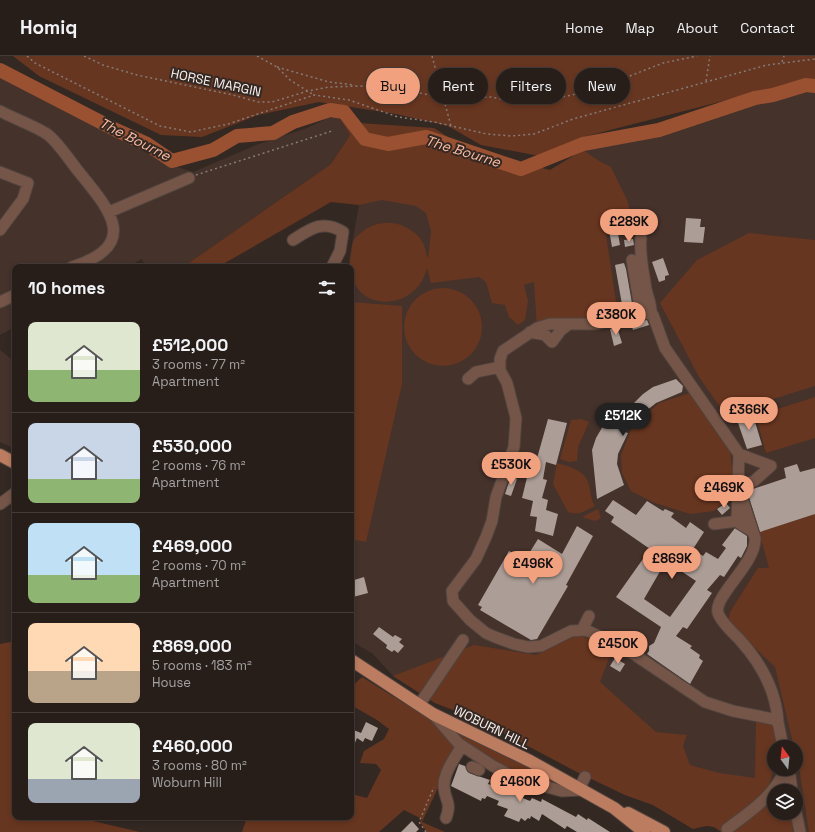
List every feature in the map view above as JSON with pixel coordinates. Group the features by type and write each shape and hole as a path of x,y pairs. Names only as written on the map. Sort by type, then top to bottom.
{"main road":[{"path":"0,455 12,461"},
{"name":"WOBURN HILL","path":"354,662 433,714 530,761 614,808 646,822 664,832"},
{"name":"WOBURN HILL","path":"614,808 644,832"}],"street":[{"path":"0,111 48,135 105,204 114,228 109,245 94,258 79,264"},
{"path":"0,172 28,183 23,198 0,230"},
{"path":"109,212 189,178"},
{"path":"293,240 313,227 335,226 343,232 340,251 334,264"},
{"path":"641,238 641,250 647,291 652,310 646,314"},
{"path":"632,260 646,314"},
{"path":"0,302 12,296"},
{"path":"739,488 756,479 771,466 739,454 665,348 653,315 646,314 596,324 550,324 537,328 503,351 500,360 500,367 507,383 516,418 514,447 496,497 492,521 486,538 476,559 452,591 453,601 470,620 486,633 514,644 528,647 541,646 571,631 586,630 626,649 705,702 733,711 773,719 778,722"},
{"path":"530,332 545,335 552,342 561,330 570,324"},
{"path":"468,379 476,372 500,367"},
{"path":"739,454 737,518 740,524 752,531"},
{"path":"750,459 756,479"},
{"path":"739,488 755,544 753,553 722,597 718,606 718,613 731,631 752,654 764,673 776,702 782,740"},
{"path":"0,504 12,495"},
{"path":"714,524 738,521"},
{"path":"582,630 589,616"},
{"path":"419,705 463,640"},
{"name":"WOBURN HILL","path":"433,714 462,746 517,778 535,785 562,791 580,789"},
{"path":"446,818 450,807 444,786 445,779 462,746"},
{"path":"475,768 478,756"},
{"path":"727,829 764,799 778,783 782,776"},
{"path":"580,789 585,777"},
{"path":"798,820 800,832"}],"path":[{"path":"27,56 35,62 160,126 191,132 228,124 314,95"},
{"name":"HORSE MARGIN","path":"84,56 103,65 137,75 233,95 258,102 272,102 308,91 329,87 360,86 401,89 428,95"},
{"path":"257,56 278,68 330,82 360,86"},
{"path":"432,56 435,68"},
{"name":"HORSE MARGIN","path":"488,97 526,104 572,95 617,81 663,63 697,56"},
{"path":"706,81 710,56"},
{"path":"782,62 784,56"},
{"path":"278,68 290,80 314,95 349,100 398,117 434,122 487,134 511,136 534,134 573,119 706,81 782,62 815,59"},
{"path":"446,104 451,126"},
{"path":"189,178 332,132"},
{"path":"420,824 426,832"}],"shaded area":[{"path":"13,56 815,56 815,90 809,90 801,81 583,137 540,156 481,145 448,126 396,114 319,102 258,115 202,137 161,135 39,76"},
{"path":"0,73 168,164 193,172 256,145 307,128 328,118 339,117 350,135 331,164 187,264 144,264 142,259 133,264 12,264 12,329 0,335"},
{"path":"809,90 815,90 815,832 721,832 714,827 706,826 693,829 653,805 625,795 577,772 479,720 435,703 393,676 373,654 354,643 354,264 349,264 359,205 363,143 470,151 550,170 583,150 652,137 748,106"},
{"path":"339,117 359,123 434,128 470,151 550,170 583,150 611,167 628,202 633,227 623,232 618,219 604,221 618,315 602,320 537,327 534,282 524,285 528,301 525,320 518,325 509,317 505,305 492,303 486,282 479,277 431,283 427,268 421,283 410,294 398,300 385,302 372,299 361,293 354,282 354,264 349,264 352,245 355,238 366,229 380,224 394,223 401,225 419,237 424,245 428,259 431,231 426,213 416,206 382,200 359,205 331,202 223,264 187,264 331,164 350,135"},
{"path":"749,233 815,240 815,386 725,414 699,377 660,303 697,260"},
{"path":"435,288 451,288 465,294 476,305 482,319 482,335 476,349 465,360 451,366 435,366 421,360 410,349 404,335 404,319 410,305 421,294"},
{"path":"354,302 402,306 402,384 366,542 354,540"},
{"path":"0,350 12,360 12,448 0,442"},
{"path":"690,393 730,450 733,477 730,496 714,511 690,514 655,503 631,491 622,473 621,455 632,427 659,403"},
{"path":"815,397 815,438 766,453 756,416"},
{"path":"581,419 589,422 578,447 577,461 569,462 560,459 571,420"},
{"path":"557,463 575,469 583,474 588,482 595,506 579,513 568,512 553,484"},
{"path":"598,509 601,518 595,521 582,517"},
{"path":"815,514 815,832 809,832 803,784 802,784 800,776 803,776 803,740 792,740 775,667 728,622 730,612 758,568 769,568 759,532"},
{"path":"578,635 613,647 600,682 656,732 687,735 683,746 690,765 719,773 755,778 756,720 769,722 777,727 780,740 767,740 767,776 772,776 769,784 767,784 767,820 792,820 793,832 721,832 711,826 693,829 653,805 625,795 577,772 479,720 435,703 393,676 474,645 536,655"},
{"path":"12,642 12,820 89,820 140,832 0,832 0,644"},
{"path":"362,677 433,721 551,775 553,783 544,783 519,775 458,745 422,822 445,832 427,832 420,822 422,819 404,810 379,832 242,832 246,820 354,820 354,795 367,798 381,770 376,764 360,763 364,751 384,739 389,729 354,707 354,684"}],"building":[{"path":"686,218 701,219 700,227 705,227 703,243 684,242"},
{"path":"616,222 620,245 612,247 608,224"},
{"path":"633,239 634,245 625,247 624,240"},
{"path":"663,258 669,275 665,276 665,280 659,282 652,262"},
{"path":"624,263 633,309 623,310 615,265"},
{"path":"647,320 649,325 633,330 631,324"},
{"path":"617,327 622,343 614,346 610,329"},
{"path":"676,379 683,386 682,392 656,403 641,415 625,432 628,433 618,454 617,464 624,485 597,499 592,450 596,438 606,421 617,428 618,419 643,394 653,387"},
{"path":"752,412 762,445 747,449 736,417"},
{"path":"548,419 567,423 556,465 546,462 543,479 547,480 542,498 548,500 546,510 558,514 553,536 535,531 537,517 530,516 533,501 522,498 531,461 536,462"},
{"path":"797,464 800,472 815,468 815,514 760,532 747,491 786,478 784,468"},
{"path":"511,476 517,479 511,496 505,494"},
{"path":"613,500 636,515 647,501 663,511 665,509 674,513 671,517 686,528 690,522 704,532 693,549 703,556 706,552 718,559 726,548 722,545 735,528 747,536 747,546 741,558 738,556 724,577 720,575 707,590 712,593 687,629 683,627 676,636 692,646 690,648 700,655 699,658 703,661 690,684 647,654 649,651 649,646 654,643 661,627 616,597 650,549 611,522 614,517 605,511","holes":["666,561 696,581 670,617 644,599"]},
{"path":"726,503 730,508 722,515 717,509"},
{"path":"577,526 593,536 566,585 568,586 537,639 531,640 480,610 482,607 478,605 509,551 525,560 538,539 562,554"},
{"path":"364,577 368,593 354,597 354,580"},
{"path":"379,627 393,637 395,635 402,639 399,642 404,646 398,653 394,650 392,652 386,648 387,645 373,634"},
{"path":"615,658 625,664 620,672 610,666"},
{"path":"366,722 378,728 372,741 365,738 363,742 357,738 354,745 354,730 361,733"},
{"path":"459,764 465,766 469,773 490,780 488,784 530,801 532,798 541,802 542,799 576,817 578,814 587,820 588,818 610,832 577,832 567,826 565,829 542,814 539,821 531,816 530,819 528,818 525,821 521,818 519,822 504,816 508,809 497,805 499,801 487,796 485,799 482,798 481,801 451,786"},
{"path":"412,821 419,829 416,832 401,832"}],"waterway":[{"name":"The Bourne","path":"0,70 118,131 147,144 172,161 213,150 237,136 273,133 293,122 330,110 344,112 365,139 388,144 426,137 521,169 583,144 659,130 755,98 773,95 806,85 815,86"}]}
